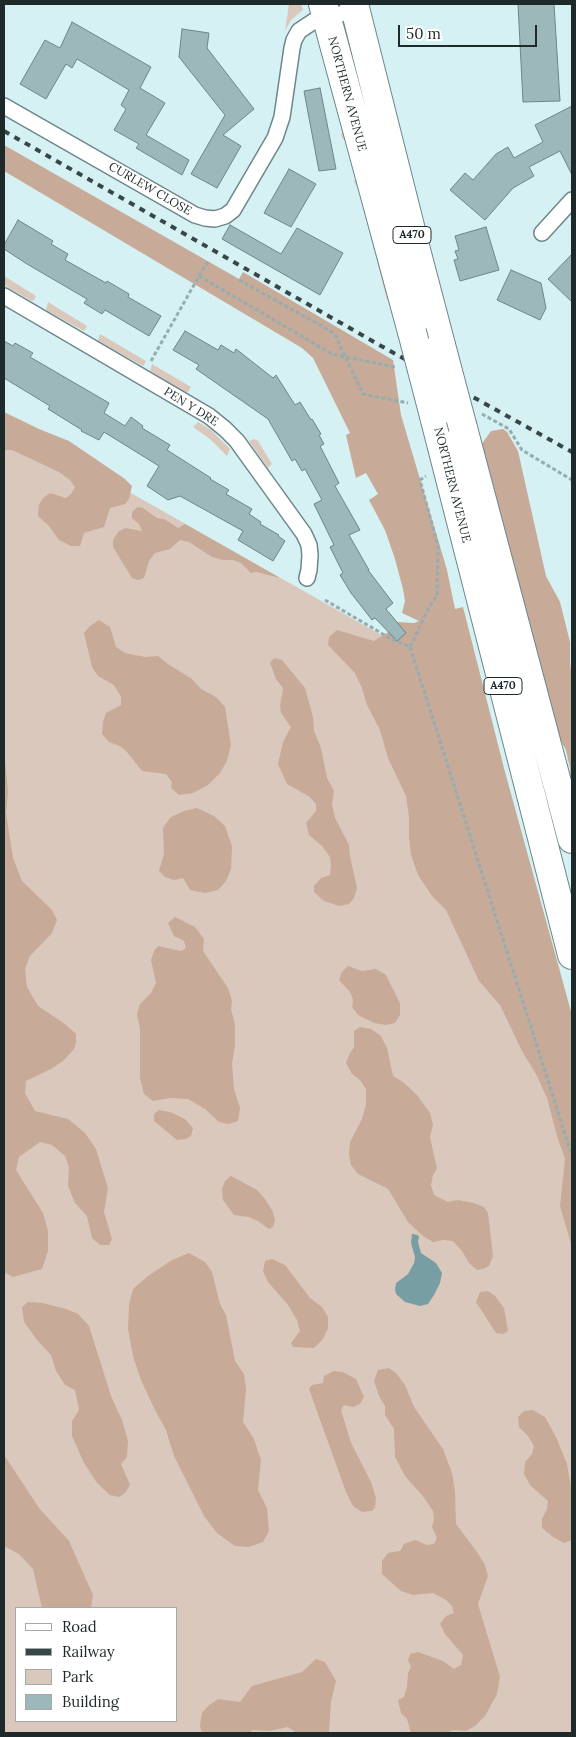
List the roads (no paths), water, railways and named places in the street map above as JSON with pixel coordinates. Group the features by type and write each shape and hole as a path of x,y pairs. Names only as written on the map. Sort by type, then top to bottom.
{"highway":[{"name":"NORTHERN AVENUE","path":"354,7 441,345 472,421 572,839"},
{"name":"NORTHERN AVENUE","path":"325,10 412,332 423,410 572,955"}],"street":[{"name":"CURLEW CLOSE","path":"4,106 195,215 216,219 225,216 233,210 275,138 281,122 292,48 299,30 325,10 354,7"},
{"path":"542,233 572,200"},
{"name":"PEN Y DRE","path":"4,296 209,416 225,429 237,441 304,534 309,545 310,555 307,578"}],"water":[{"path":"412,1234 419,1237 418,1242 421,1253 436,1263 442,1273 440,1283 428,1304 420,1306 405,1302 396,1294 395,1289 396,1283 408,1274 414,1263 415,1257 411,1243"}],"railway":[{"path":"4,131 383,347 572,452"}]}
